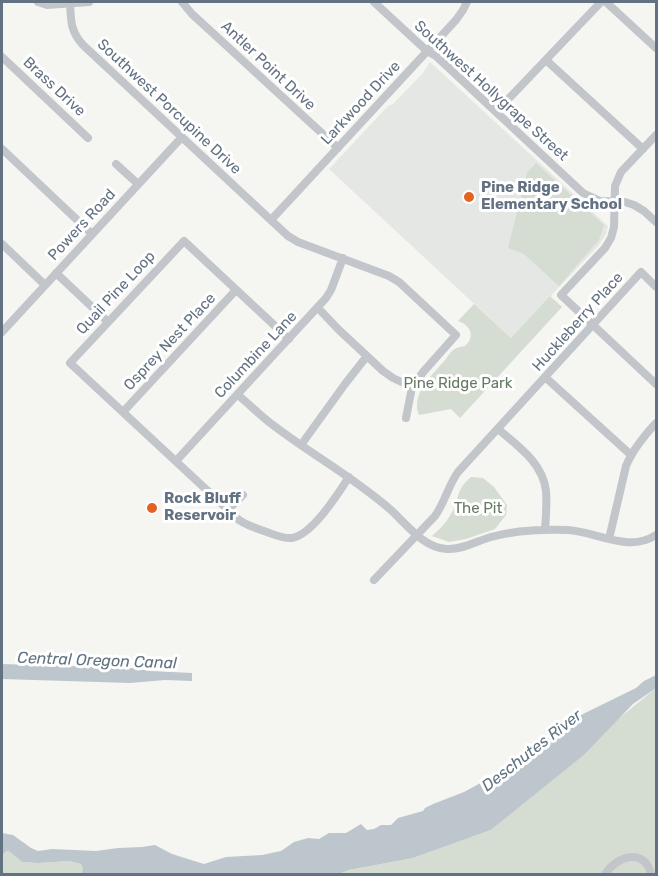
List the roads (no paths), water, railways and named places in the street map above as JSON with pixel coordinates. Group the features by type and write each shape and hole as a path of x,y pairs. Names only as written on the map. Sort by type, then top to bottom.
{"street":[{"path":"38,2 47,4 89,2"},
{"name":"Southwest Porcupine Drive","path":"70,2 72,25 77,39 288,236 298,242 389,276 399,282 456,335 424,370 412,387"},
{"name":"Antler Point Drive","path":"182,2 192,14 338,148"},
{"name":"Southwest Hollygrape Street","path":"374,2 427,51 436,56 583,193 600,201 625,202 634,205 656,221"},
{"name":"Larkwood Drive","path":"272,220 456,20 467,2"},
{"path":"496,112 601,2"},
{"path":"606,2 657,48"},
{"name":"Brass Drive","path":"2,57 88,138"},
{"path":"546,60 643,149"},
{"path":"657,135 621,172 615,186 614,227 611,238 605,248 561,295 657,384"},
{"name":"Powers Road","path":"2,332 182,137"},
{"path":"2,150 92,234"},
{"path":"117,165 138,184"},
{"name":"Quail Pine Loop","path":"289,339 184,241 70,363 238,520 247,525 279,536 295,537 309,529 349,477"},
{"path":"2,244 45,285"},
{"name":"Columbine Lane","path":"176,461 318,308 331,290 343,258"},
{"name":"Huckleberry Place","path":"374,580 440,508 448,487 458,472 640,272 657,287"},
{"path":"56,273 108,322"},
{"name":"Osprey Nest Place","path":"123,412 236,290"},
{"path":"318,308 393,378 412,387 406,418"},
{"path":"302,445 368,356"},
{"path":"545,377 631,455"},
{"path":"238,395 273,425 374,495 432,546 448,549 514,532 545,530 571,531 620,542 636,543 644,542 657,535"},
{"path":"609,539 626,466 641,440 657,423"},
{"path":"498,429 540,470 546,493 545,530"},
{"path":"228,510 243,495"},
{"path":"605,874 622,859 633,857 641,860 652,871"}],"water":[{"path":"2,664 132,668 192,673 192,681 165,680 130,683 2,679"},
{"name":"Deschutes River","path":"656,675 656,688 633,704 584,755 491,830 413,858 339,874 81,874 83,869 81,864 69,861 22,862 10,852 7,851 2,855 2,833 13,835 38,851 52,849 96,851 155,845 172,854 204,864 226,857 262,855 281,851 294,842 308,838 319,839 329,833 346,833 361,824 367,830 381,825 391,825 398,818 423,811 497,774 509,763 583,714 636,688"}],"place":[{"name":"Pine Ridge Elementary School","path":"469,197"},
{"name":"Rock Bluff Reservoir","path":"152,508"}],"park label":[{"name":"Pine Ridge Park","path":"458,384"},
{"name":"The Pit","path":"478,509"}],"water label":[{"name":"Central Oregon Canal","path":"97,661"}]}
